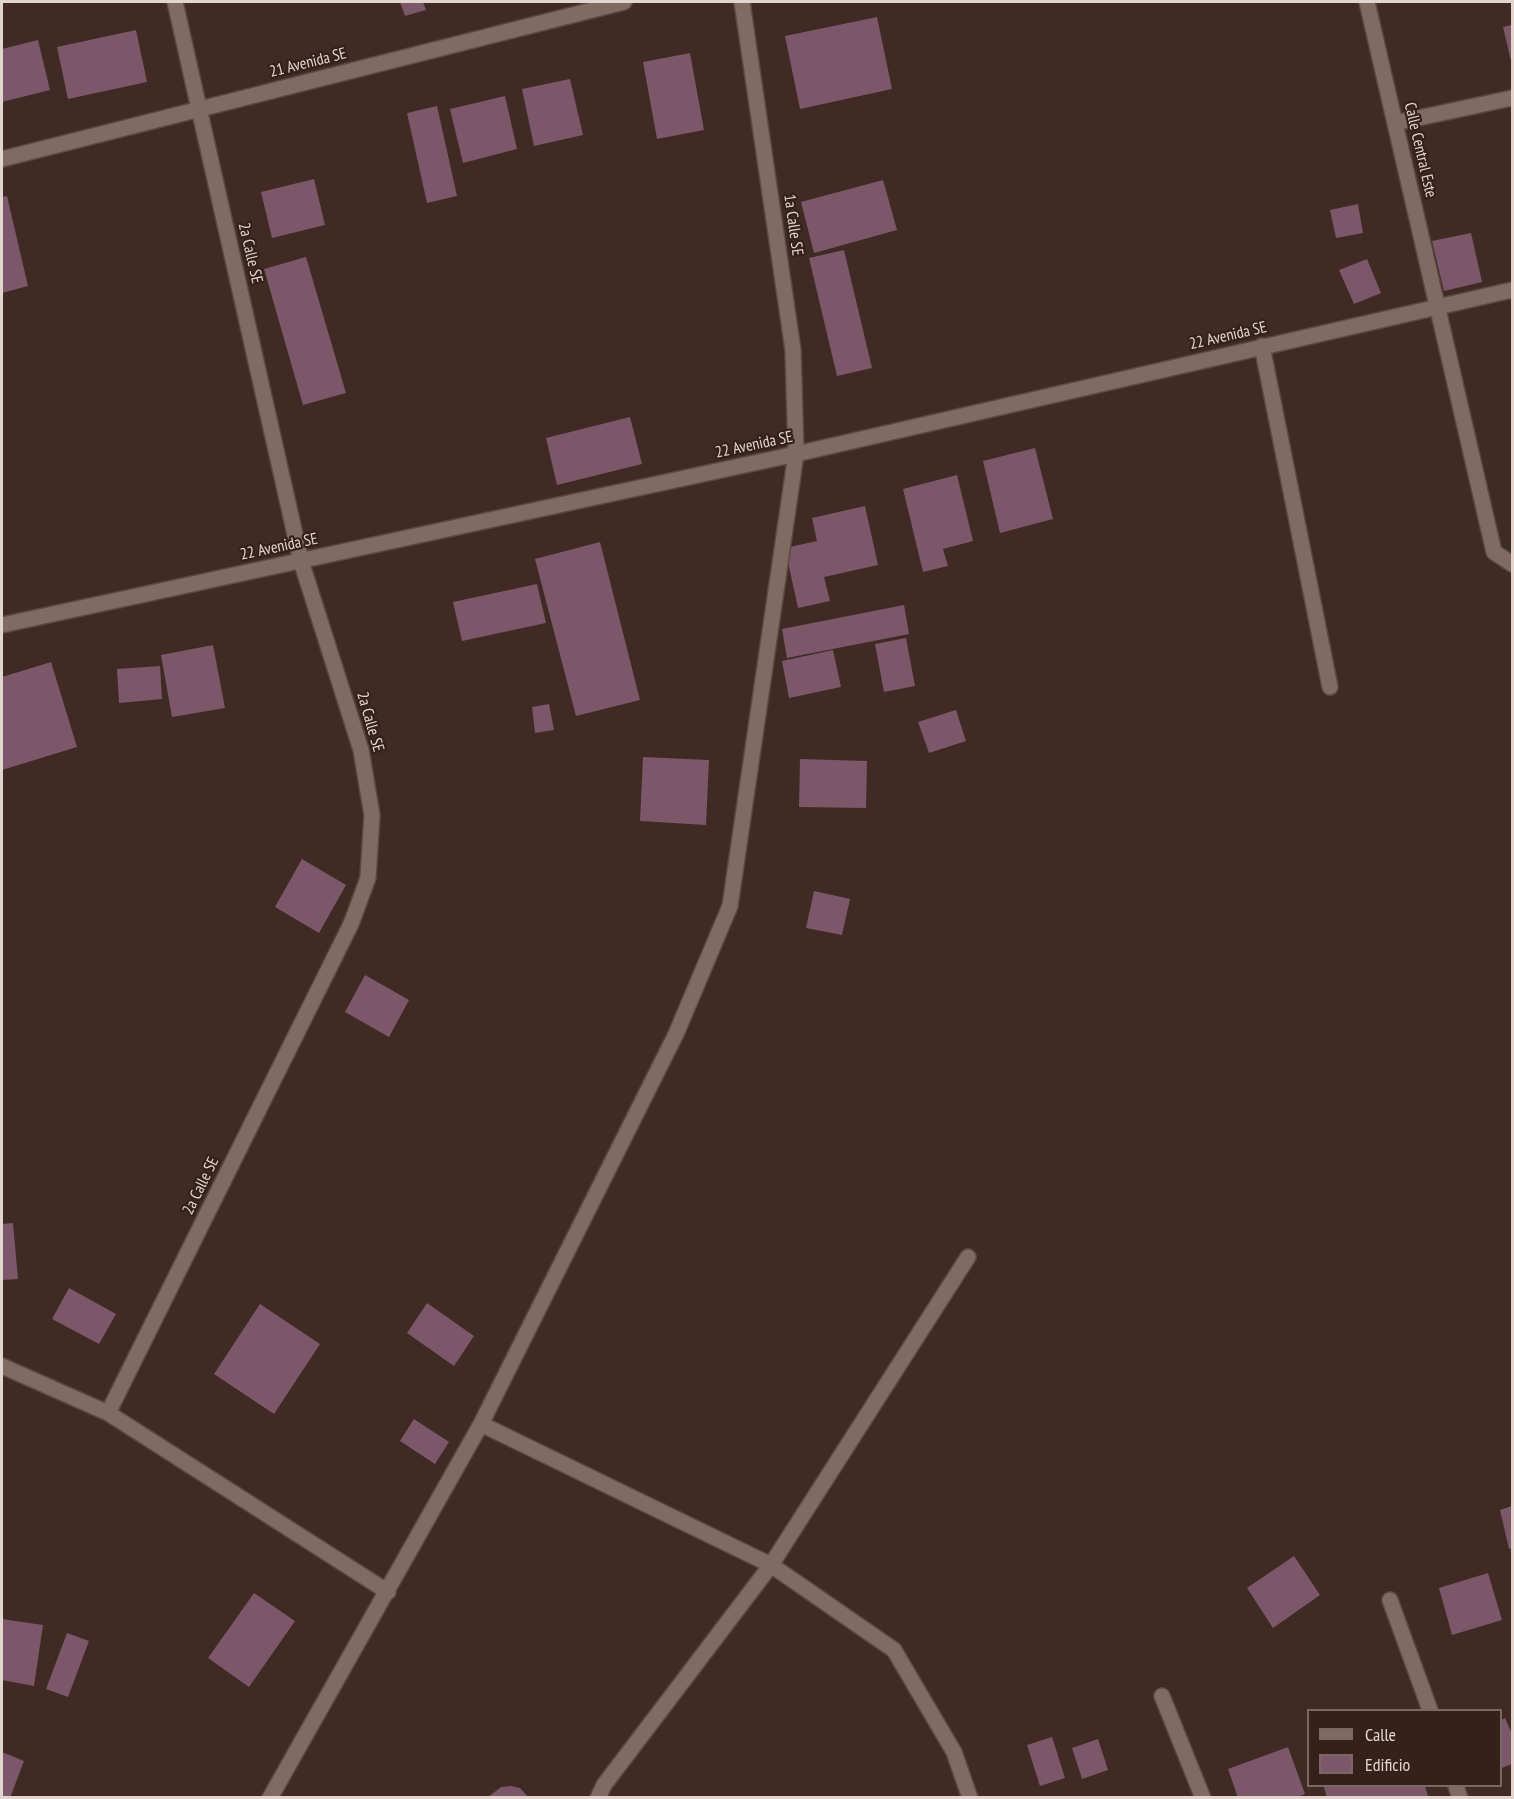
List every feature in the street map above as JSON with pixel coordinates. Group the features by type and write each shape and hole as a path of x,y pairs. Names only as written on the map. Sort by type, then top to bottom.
{"street":[{"name":"2a Calle SE","path":"108,1413 351,924 368,878 372,815 361,750 301,561 175,2"},
{"name":"21 Avenida SE","path":"2,159 624,2"},
{"name":"1a Calle SE","path":"270,1797 481,1424 676,1034 730,906 796,454 794,350 742,2"},
{"name":"Calle Central Este","path":"1367,2 1494,552 1512,564"},
{"path":"1395,123 1512,98"},
{"name":"22 Avenida SE","path":"2,625 796,454 1512,290"},
{"path":"1262,346 1330,687"},
{"path":"598,1797 611,1776 771,1564 968,1257"},
{"path":"2,1366 108,1413 388,1592"},
{"path":"481,1424 771,1564 894,1650 954,1752 970,1797"},
{"path":"1390,1600 1430,1709"},
{"path":"1162,1696 1203,1797"}],"building":[{"path":"400,2 423,2 426,10 405,16"},
{"path":"877,17 892,89 800,109 785,36"},
{"path":"1512,25 1512,65 1503,27"},
{"path":"136,30 147,82 68,99 57,47"},
{"path":"38,40 50,90 2,102 2,49"},
{"path":"690,53 704,130 657,139 643,62"},
{"path":"570,79 583,135 534,146 522,89"},
{"path":"505,96 517,149 463,163 450,109"},
{"path":"437,106 457,196 427,203 407,113"},
{"path":"314,179 325,225 272,238 261,192"},
{"path":"883,180 897,230 814,253 801,202"},
{"path":"7,196 28,286 2,293 2,197"},
{"path":"1358,204 1363,233 1336,238 1330,210"},
{"path":"1471,233 1482,282 1444,291 1432,241"},
{"path":"844,250 872,368 837,376 809,258"},
{"path":"306,257 346,393 303,405 264,269"},
{"path":"1367,259 1381,293 1354,304 1339,270"},
{"path":"630,417 642,464 557,485 546,438"},
{"path":"1035,448 1053,519 1000,533 983,461"},
{"path":"957,475 973,541 943,549 948,566 923,572 903,489"},
{"path":"865,506 878,565 824,577 830,601 798,608 785,548 817,541 812,518"},
{"path":"600,542 640,700 576,716 535,559"},
{"path":"537,584 546,623 462,641 453,602"},
{"path":"904,605 909,634 787,658 782,629"},
{"path":"906,638 915,686 884,692 875,644"},
{"path":"213,645 225,708 172,717 161,655"},
{"path":"833,650 841,687 789,698 782,661"},
{"path":"51,662 77,747 2,770 2,677"},
{"path":"160,666 162,699 119,703 117,669"},
{"path":"549,704 554,730 535,733 532,707"},
{"path":"956,710 966,741 929,753 918,722"},
{"path":"643,757 709,760 706,825 640,821"},
{"path":"800,759 867,761 866,808 799,807"},
{"path":"302,859 346,885 319,933 275,907"},
{"path":"814,891 850,899 842,935 806,928"},
{"path":"365,975 409,1000 389,1037 345,1012"},
{"path":"13,1223 18,1279 2,1280 2,1224"},
{"path":"69,1288 116,1314 99,1344 52,1319"},
{"path":"427,1303 474,1336 454,1366 407,1333"},
{"path":"260,1304 320,1344 274,1414 214,1374"},
{"path":"414,1419 449,1442 435,1464 400,1441"},
{"path":"1512,1506 1512,1548 1509,1549 1500,1510"},
{"path":"1294,1556 1320,1595 1273,1628 1247,1588"},
{"path":"1488,1573 1502,1620 1452,1635 1439,1588"},
{"path":"254,1593 295,1621 249,1687 208,1658"},
{"path":"2,1619 43,1625 34,1686 2,1680"},
{"path":"67,1633 89,1641 68,1697 46,1689"},
{"path":"1505,1718 1512,1734 1512,1764 1502,1768 1502,1720"},
{"path":"1052,1737 1065,1778 1040,1786 1027,1745"},
{"path":"1098,1739 1108,1770 1082,1779 1072,1748"},
{"path":"1288,1747 1305,1794 1296,1798 1238,1798 1228,1769"},
{"path":"2,1752 24,1761 10,1798 2,1798"},
{"path":"501,1787 520,1788 529,1798 487,1798"},
{"path":"1324,1787 1425,1787 1428,1796 1327,1798"}]}
